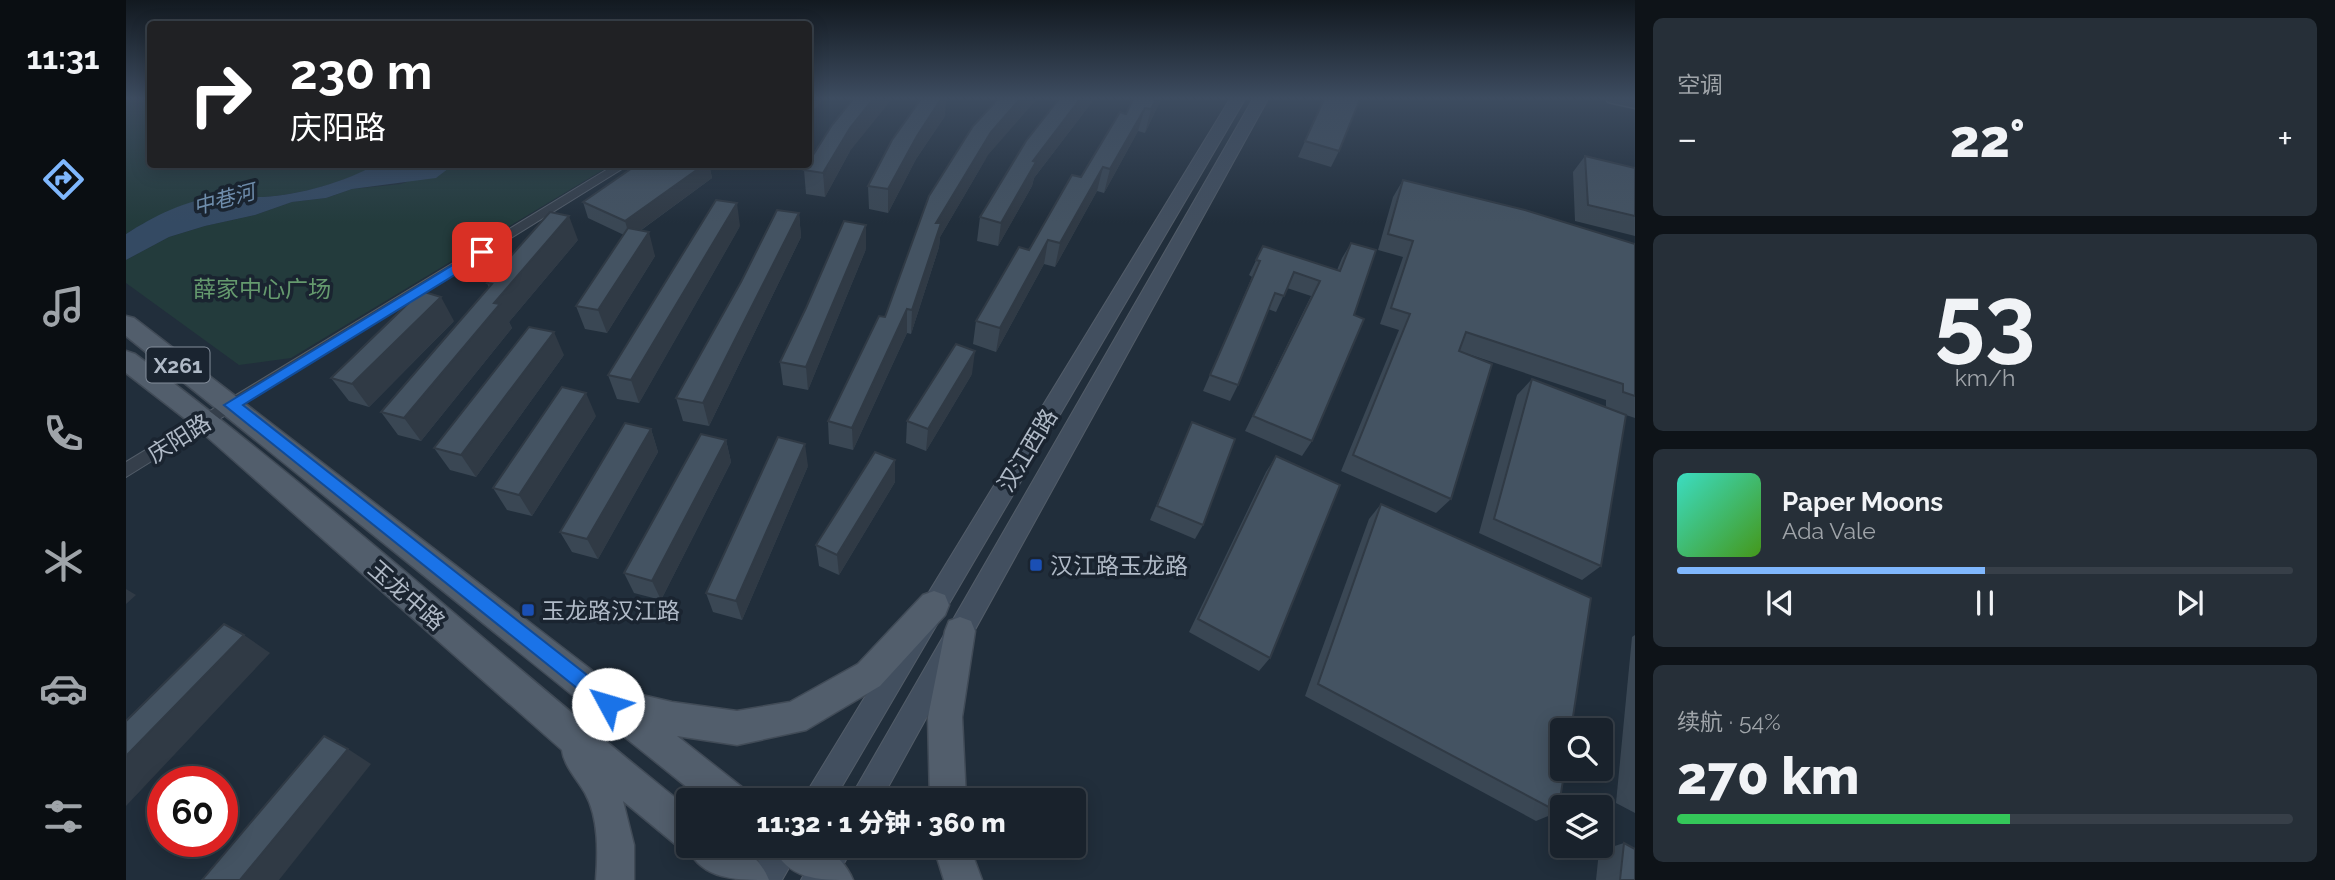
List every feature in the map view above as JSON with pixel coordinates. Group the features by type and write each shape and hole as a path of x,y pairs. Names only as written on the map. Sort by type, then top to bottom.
{"main road":[{"name":"汉江西路","path":"824,788 1213,140"},
{"name":"汉江西路","path":"871,788 1238,140"},
{"name":"玉龙中路","path":"126,324 716,788"},
{"name":"玉龙中路","path":"126,360 206,421 561,728 676,821"},
{"path":"608,704 672,719 737,728 794,718 869,675 934,605"},
{"path":"948,788 945,717 960,631"},
{"path":"561,728 603,789 616,845 615,880"},
{"path":"722,858 750,880"},
{"path":"764,880 779,858"},
{"path":"810,858 828,869"},
{"path":"955,858 963,880"}],"street":[{"name":"庆阳路","path":"126,470 618,168"}],"green space":[{"name":"薛家中心广场","path":"126,140 147,140 147,168 370,168 337,182 292,194 263,197 225,195 208,198 159,216 126,234"},
{"name":"薛家中心广场","path":"445,168 606,168 291,358 239,365 126,283 126,260 169,237 255,215 292,202 326,198 352,189 401,184"}],"water":[{"name":"中巷河","path":"368,168 449,168 436,178 352,189 326,198 292,202 255,215 205,226 169,237 126,260 126,234 183,205 220,196 277,196 337,182"}],"building":[{"path":"823,140 843,140 823,173 804,170 812,168 812,157"},
{"path":"892,140 915,140 888,189 868,186"},
{"path":"964,140 986,140 936,223 941,223 912,310 907,309 852,428 828,421 879,316 885,317 929,196"},
{"path":"1049,140 1033,161 1036,162 1001,223 980,217 1026,141"},
{"path":"1103,140 1127,140 1110,169 1103,167 1060,243 1048,240 1000,328 976,321 1019,247 1029,250 1072,175 1081,177"},
{"path":"1305,140 1343,140 1339,151"},
{"path":"1585,156 1635,168 1635,216 1588,205"},
{"path":"632,168 699,168 625,221 583,202"},
{"path":"1403,180 1525,210 1635,244 1635,396 1623,392 1623,384 1466,332 1459,351 1492,364 1451,499 1353,455 1410,314 1391,308 1413,241 1388,234"},
{"path":"716,200 737,203 631,380 608,375"},
{"path":"777,210 799,213 703,403 676,398 741,282"},
{"path":"550,212 569,216 494,303 500,304 404,418 381,412 492,284 487,283"},
{"path":"844,221 866,225 806,367 780,362 806,308"},
{"path":"628,228 649,232 598,310 576,306"},
{"path":"1351,243 1376,250 1354,315 1364,319 1312,441 1253,416 1320,281 1294,272 1284,296 1275,293 1238,385 1210,375 1260,261 1256,260 1263,246 1340,271"},
{"path":"421,291 441,297 352,384 331,378"},
{"path":"529,327 554,332 461,455 434,448"},
{"path":"956,344 975,351 928,429 907,421"},
{"path":"1532,379 1626,415 1601,566 1494,519"},
{"path":"562,387 586,393 519,495 493,488"},
{"path":"1192,422 1235,439 1203,525 1157,506"},
{"path":"625,423 651,429 587,539 560,532"},
{"path":"701,434 726,440 652,581 624,573"},
{"path":"778,437 805,444 736,601 706,593"},
{"path":"875,452 895,460 837,555 816,545"},
{"path":"1276,456 1340,485 1270,658 1198,619"},
{"path":"1381,504 1591,598 1573,718 1550,718 1550,781 1563,781 1561,795 1550,795 1550,808 1318,684"},
{"path":"224,624 244,635 126,756 126,721"},
{"path":"324,736 348,749 240,880 202,880 221,857 238,857 238,838"},
{"path":"1624,843 1635,849 1635,880 1620,880"}],"place":[{"name":"汉江路玉龙路","path":"1036,565"},
{"name":"玉龙路汉江路","path":"528,610"}],"route":[{"path":"482,252 232,405 608,704"}]}
